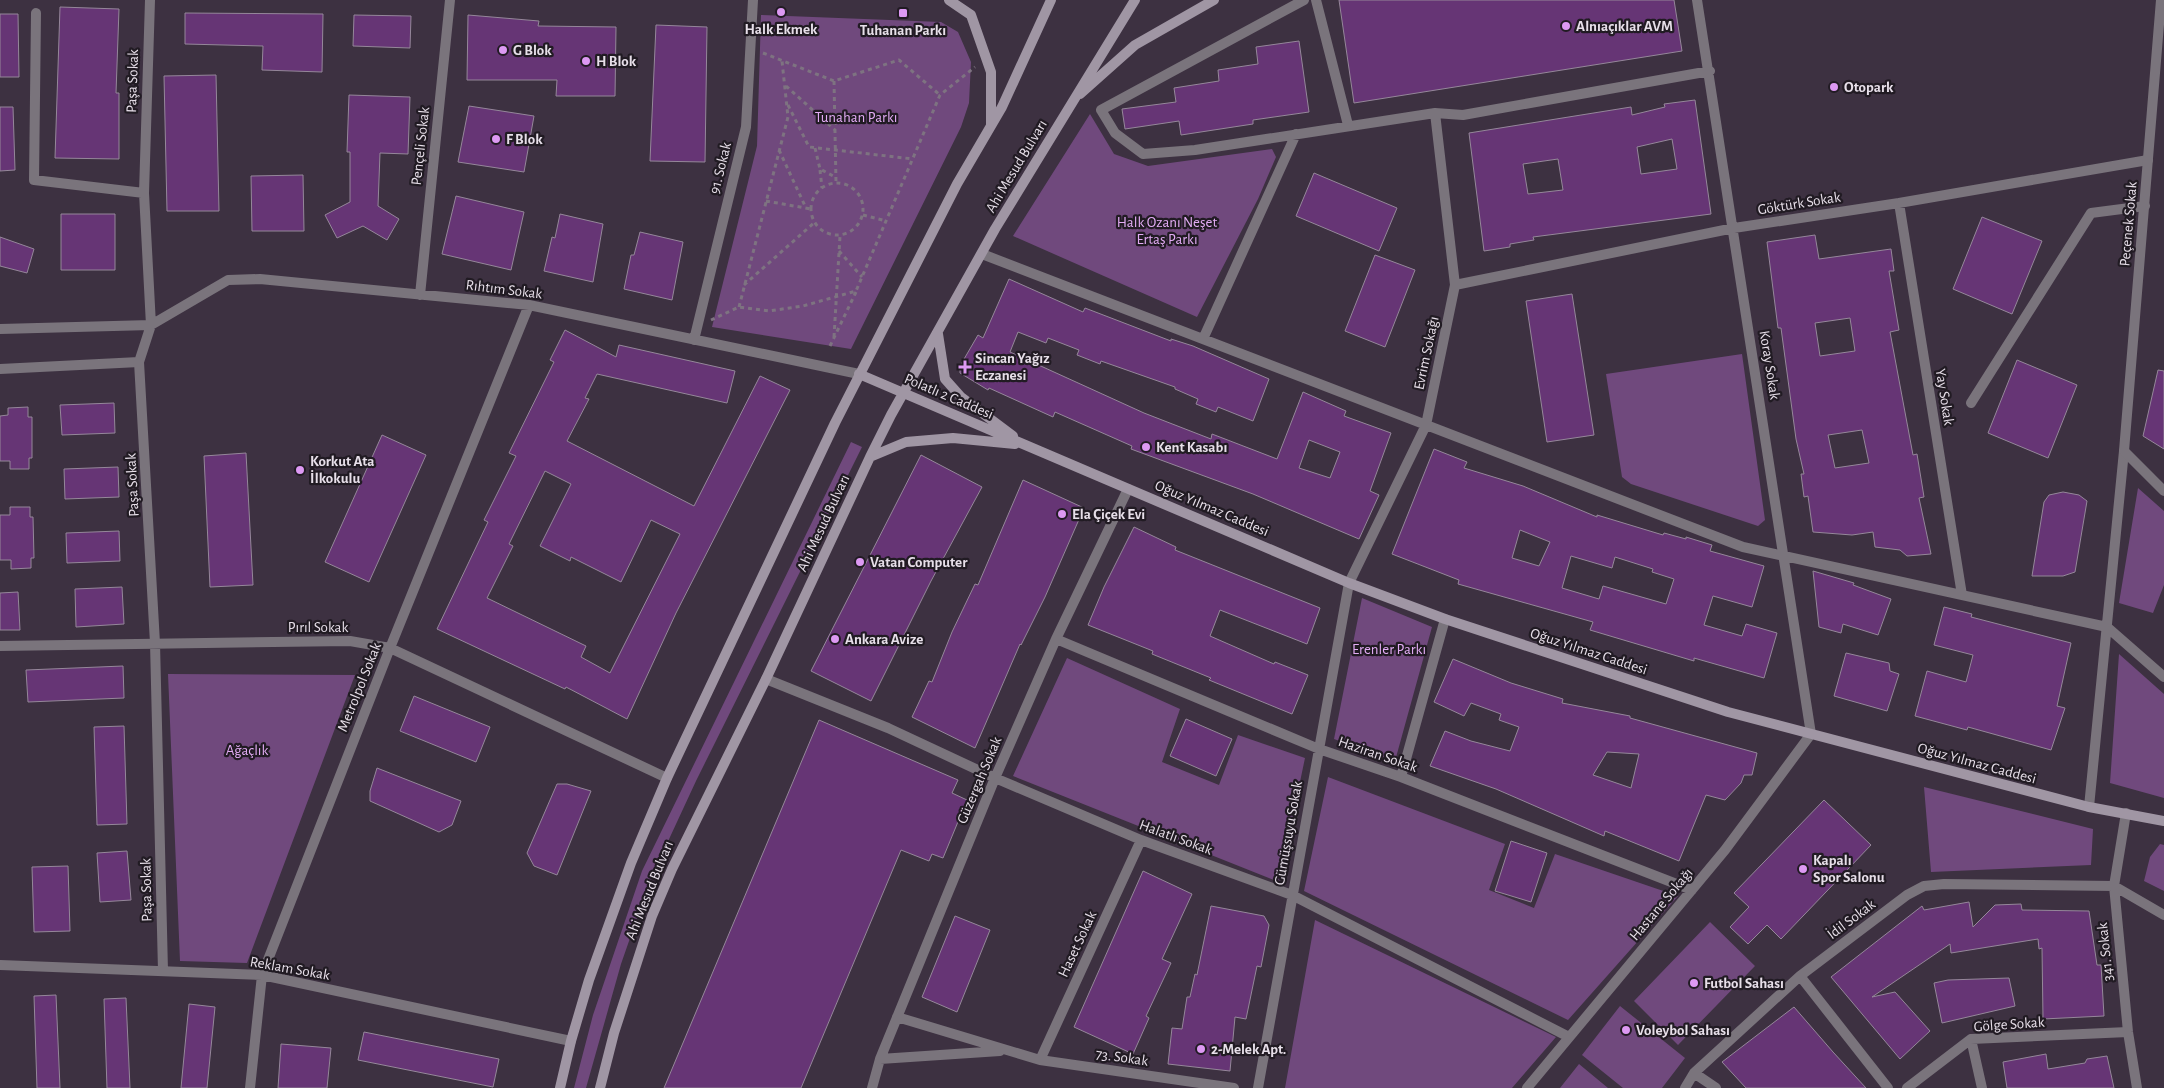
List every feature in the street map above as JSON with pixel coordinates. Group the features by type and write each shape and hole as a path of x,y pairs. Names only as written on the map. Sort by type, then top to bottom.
{"main road":[{"path":"949,0 971,15 992,72 991,125"},
{"name":"Ahi Mesud Bulvarı","path":"560,1088 570,1041 589,980 631,863 667,778 860,374 957,184 991,125 1051,0"},
{"name":"Ahi Mesud Bulvarı","path":"600,1088 614,1033 652,916 697,815 766,679 870,457 982,254 1071,101 1135,0"},
{"path":"1071,101 1135,45 1214,0"},
{"path":"938,334 945,379 961,397 1026,446"},
{"name":"Polatlı 2 Caddesi","path":"860,374 1026,446"},
{"path":"870,457 906,442 953,438 1026,446"},
{"name":"Oğuz Yılmaz Caddesi","path":"1026,446 1349,583 1445,619 1728,712 2090,807 2164,821"}],"street":[{"name":"Paşa Sokak","path":"150,0 144,193 151,325 139,362 155,643 162,971"},
{"name":"Pençeli Sokak","path":"420,295 450,0"},
{"name":"91. Sokak","path":"694,340 746,127 753,0"},
{"path":"1304,0 1102,110 1115,133 1143,154 1194,150 1435,113 1463,115 1710,72"},
{"path":"1316,0 1348,125"},
{"name":"Koray Sokak","path":"1697,0 1710,72 1811,734"},
{"name":"Peçenek Sokak","path":"2090,807 2124,451 2161,0"},
{"path":"36,14 34,180 144,193"},
{"name":"Evrim Sokağı","path":"1349,583 1426,425 1455,285 1435,113"},
{"path":"1203,339 1296,134"},
{"name":"Göktürk Sokak","path":"1455,285 1734,228 1899,203 2148,160"},
{"name":"Yay Sokak","path":"1899,203 1962,595"},
{"path":"1971,403 2091,214 2145,206"},
{"path":"982,254 1743,547 2107,627 2164,677"},
{"name":"Rıhtım Sokak","path":"151,325 228,280 260,279 529,305 860,374"},
{"name":"Metrolpol Sokak","path":"250,1088 262,975 390,648 529,305"},
{"path":"0,329 151,325"},
{"path":"0,368 139,362"},
{"path":"2124,451 2164,491"},
{"name":"Güzergah Sokak","path":"872,1088 880,1059 995,778 1056,639 1128,489"},
{"name":"Gümüşsuyu Sokak","path":"1258,1088 1349,583"},
{"path":"1401,777 1445,619"},
{"name":"Haziran Sokak","path":"1056,639 1319,749 1401,777 1692,890"},
{"name":"Pırıl Sokak","path":"0,646 350,642 390,648 667,778"},
{"name":"Halatlı Sokak","path":"766,679 888,728 995,778 1141,840 1292,895 1570,1036"},
{"name":"Hastane Sokağı","path":"1527,1088 1725,850 1811,734"},
{"name":"341. Sokak","path":"2126,813 2114,886 2128,1032 2137,1088"},
{"name":"Haset Sokak","path":"1040,1060 1141,840"},
{"name":"İdil Sokak","path":"1685,1088 1694,1073 1800,976 1907,895 1924,886 1944,884 2114,886 2164,915"},
{"name":"Reklam Sokak","path":"0,965 262,975 570,1041"},
{"path":"1800,976 1888,1088"},
{"name":"73. Sokak","path":"897,1017 1040,1060 1234,1088"},
{"name":"Gölge Sokak","path":"1907,1088 1971,1040 2128,1032"},
{"path":"1971,1040 1982,1088"},
{"name":"73. Sokak","path":"880,1059 1006,1050"},
{"path":"1694,1073 1716,1088"}],"path":[{"path":"760,52 834,81 899,60 940,95"},
{"path":"830,346 856,292 940,95 986,58"},
{"path":"739,307 788,116 782,61"},
{"path":"834,81 836,184"},
{"path":"785,85 835,131"},
{"path":"787,102 809,147 913,159"},
{"path":"815,148 822,188"},
{"path":"779,150 806,208"},
{"path":"820,169 836,178"},
{"path":"836,184 847,185 855,190 863,206 862,215 855,229 840,236 824,232 815,222 811,209 816,195 822,188 836,184"},
{"path":"766,201 811,209"},
{"path":"862,215 886,221"},
{"path":"744,285 815,222"},
{"path":"834,337 840,236"},
{"path":"839,250 862,277"},
{"path":"697,327 739,307 769,311 803,306 856,292"}],"green space":[{"name":"Tunahan Parkı","path":"761,15 941,22 958,32 971,62 969,103 961,127 851,349 712,327 757,146"},
{"name":"Halk Ozanı Neşet Ertaş Parkı","path":"1090,114 1114,154 1148,166 1272,149 1276,157 1258,199 1197,317 1013,236"},
{"path":"1742,354 1765,520 1758,526 1631,484 1622,477 1606,374"},
{"path":"851,442 862,447 696,781 651,878 621,964 586,1088 574,1088 593,1015 642,871"},
{"path":"2138,488 2164,511 2164,585 2153,613 2119,603"},
{"name":"Erenler Parkı","path":"1362,598 1432,627 1395,761 1334,739"},
{"path":"2119,654 2164,694 2164,798 2110,783"},
{"path":"1067,658 1180,709 1162,762 1219,785 1238,735 1305,758 1279,882 1013,776"},
{"name":"Ağaçlık","path":"168,674 355,675 247,963 180,961"},
{"path":"1328,777 1505,844 1489,890 1534,908 1555,854 1678,896 1568,1020 1304,891"},
{"path":"1924,787 2093,829 2091,865 1931,872"},
{"path":"2160,844 2164,845 2164,891 2144,881 2150,857"},
{"path":"1315,920 1556,1037 1512,1088 1285,1088"},
{"name":"Futbol Sahası","path":"1710,922 1755,966 1678,1045 1634,1001"},
{"name":"Voleybol Sahası","path":"1620,1006 1685,1058 1662,1088 1623,1088 1582,1055"},
{"path":"1579,1064 1608,1088 1560,1088"}],"building":[{"path":"1339,0 1674,0 1682,51 1354,103"},
{"path":"60,7 119,9 116,93 119,93 119,159 55,158"},
{"path":"185,13 323,14 322,72 262,70 263,46 185,44"},
{"path":"0,14 18,14 19,77 0,77"},
{"path":"354,15 411,16 410,48 353,46"},
{"path":"468,15 539,21 538,26 616,27 615,96 556,96 557,80 467,80"},
{"path":"656,25 707,27 705,162 650,161"},
{"path":"1299,41 1309,112 1253,120 1253,124 1181,135 1179,121 1125,129 1122,109 1176,102 1174,88 1219,81 1218,70 1258,64 1256,47"},
{"path":"216,75 219,211 167,211 164,76"},
{"path":"349,95 410,97 408,154 380,153 378,206 399,219 387,240 363,226 337,238 325,215 350,202 350,152 347,152"},
{"path":"1695,100 1711,214 1533,237 1534,240 1510,244 1510,247 1484,251 1469,133 1631,107 1632,115 1665,107 1664,104","holes":["1672,139 1677,169 1641,174 1637,147","1558,159 1563,190 1528,194 1523,164"]},
{"name":"F Blok","path":"469,106 534,116 524,172 458,162"},
{"path":"0,107 13,107 15,170 0,171"},
{"path":"1314,173 1397,208 1379,251 1296,216"},
{"path":"303,175 304,231 252,231 251,176"},
{"path":"456,196 524,212 511,270 442,254"},
{"path":"61,214 115,214 115,270 61,270"},
{"path":"560,214 603,224 593,282 544,271 552,237 555,238"},
{"path":"1982,217 2042,241 2012,314 1953,289"},
{"path":"640,232 683,242 672,300 624,289 631,255 634,255"},
{"path":"1815,235 1819,259 1891,249 1894,271 1889,271 1899,330 1890,332 1913,455 1917,454 1924,497 1919,498 1931,554 1907,556 1900,550 1875,547 1873,532 1852,535 1813,532 1808,496 1804,497 1801,474 1804,474 1796,439 1781,328 1778,328 1767,242","holes":["1850,318 1855,351 1820,356 1815,323","1862,430 1869,463 1835,468 1828,435"]},
{"path":"0,237 34,249 27,273 0,266"},
{"path":"1375,255 1415,270 1385,347 1345,331"},
{"path":"1009,279 1083,312 1085,308 1171,341 1171,339 1193,346 1269,379 1253,421 1218,407 1216,412 1196,404 1198,399 1175,389 1175,387 1101,361 1100,364 1077,355 1079,350 1048,338 1046,343 1018,332 1010,352 1144,413 1211,439 1212,434 1277,459 1303,392 1346,411 1344,416 1391,433 1370,491 1379,495 1359,539 1253,494 1131,449 1132,446 1055,412 1053,417 989,388 988,390 960,373 960,366 978,335 983,338","holes":["1309,440 1340,452 1330,478 1299,468"]},
{"path":"1572,294 1594,435 1547,442 1526,301"},
{"path":"565,330 616,357 619,345 735,371 727,403 597,374 585,398 589,399 567,441 694,506 760,376 790,390 676,613 627,719 566,687 565,689 437,629 488,522 484,520 516,456 509,453 554,362 550,360","holes":["545,471 571,484 540,546 570,561 571,557 621,582 651,520 680,534 610,673 581,657 586,646 487,598 513,546 509,544"]},
{"path":"2017,360 2077,385 2048,458 1988,433"},
{"path":"2158,370 2164,371 2164,449 2143,436"},
{"path":"114,403 115,433 62,435 60,405"},
{"path":"28,407 28,417 32,417 32,458 29,458 29,469 10,469 10,461 0,461 0,416 8,415 8,408"},
{"path":"382,435 426,455 369,582 325,562"},
{"path":"1434,449 1467,462 1464,468 1523,486 1597,517 1597,515 1663,535 1664,533 1686,539 1686,537 1712,545 1710,551 1764,566 1752,607 1713,596 1704,625 1742,636 1746,624 1777,633 1764,678 1694,658 1694,661 1590,630 1593,622 1458,584 1459,580 1392,554","holes":["1520,530 1550,542 1539,566 1512,558","1571,556 1612,568 1615,557 1653,569 1652,572 1674,579 1666,604 1603,586 1599,599 1562,588"]},
{"path":"246,453 253,585 210,587 204,456"},
{"path":"921,455 982,487 931,581 871,701 811,671"},
{"path":"118,467 119,497 65,499 64,469"},
{"path":"1023,480 1084,508 1045,597 1020,644 975,748 912,717 929,681 932,682 952,632 975,584 978,585"},
{"path":"2063,492 2079,495 2087,501 2075,572 2063,576 2032,576 2044,502 2049,495"},
{"path":"10,507 30,507 30,517 33,517 34,558 31,558 31,568 11,569 11,560 0,560 0,515 10,515"},
{"path":"1134,527 1176,547 1175,550 1320,608 1307,644 1220,610 1210,636 1274,664 1275,662 1308,675 1292,714 1209,680 1211,678 1152,654 1153,651 1088,625 1104,587"},
{"path":"119,531 120,561 67,563 66,533"},
{"path":"1813,571 1854,583 1853,585 1891,599 1878,635 1843,624 1841,633 1819,627"},
{"path":"122,587 124,624 76,627 75,589"},
{"path":"18,592 20,630 0,630 0,593"},
{"path":"1944,607 1972,614 1971,617 2071,643 2057,706 2065,708 2051,750 1968,727 1967,730 1915,716 1927,671 1966,682 1973,655 1934,645"},
{"path":"1846,653 1889,663 1890,671 1899,674 1887,711 1834,696"},
{"path":"1453,659 1511,683 1563,699 1562,703 1630,716 1630,718 1757,753 1752,775 1744,775 1741,783 1725,800 1706,795 1679,861 1605,831 1604,836 1496,789 1430,766 1445,731 1471,741 1510,751 1519,727 1499,720 1501,714 1471,703 1464,716 1434,702","holes":["1607,752 1639,754 1631,788 1593,775"]},
{"path":"123,666 124,698 28,702 26,670"},
{"path":"414,696 490,727 476,762 400,731"},
{"path":"1186,719 1232,739 1216,776 1170,756"},
{"path":"819,720 958,780 952,793 967,800 943,858 932,854 929,861 901,850 801,1088 664,1088"},
{"path":"124,726 127,824 97,825 94,727"},
{"path":"377,768 461,801 452,825 439,832 370,801 370,791"},
{"path":"557,784 567,784 591,791 557,875 534,866 527,853"},
{"name":"Kapalı Spor Salonu","path":"1824,800 1871,845 1781,939 1767,925 1748,944 1730,927 1749,907 1734,893"},
{"path":"1511,841 1547,853 1531,902 1495,891"},
{"path":"127,851 131,900 100,902 97,853"},
{"path":"68,866 70,931 34,932 32,867"},
{"path":"1143,871 1192,894 1162,959 1171,963 1146,1016 1149,1018 1133,1054 1074,1027"},
{"path":"1969,902 1973,927 1995,905 2021,904 2022,910 2089,911 2097,965 2101,965 2104,1016 2043,1019 2042,948 2039,949 2038,939 1951,953 1950,944 1872,997 1895,992 1930,1031 1900,1059 1831,977 1922,906 1924,910"},
{"path":"1211,906 1264,916 1269,925 1261,967 1257,966 1246,1019 1235,1017 1230,1071 1168,1064 1172,1028 1182,1029 1187,997 1190,997 1195,974 1197,975"},
{"path":"955,916 990,930 957,1012 922,997"},
{"path":"2009,978 2015,1006 1942,1023 1934,983 1948,980"},
{"path":"56,995 60,1088 37,1088 34,996"},
{"path":"126,998 130,1088 107,1088 104,999"},
{"path":"189,1004 215,1007 207,1088 181,1088"},
{"path":"1794,1007 1866,1088 1746,1088 1722,1062"},
{"path":"364,1032 499,1059 493,1087 358,1060"},
{"path":"281,1044 331,1048 327,1088 278,1088"},
{"path":"2046,1054 2048,1069 2085,1063 2087,1059 2107,1056 2114,1088 2007,1088 2003,1062"}],"place":[{"name":"Halk Ekmek","path":"781,12"},
{"name":"Tuhanan Parkı","path":"903,13"},
{"name":"Alnıaçıklar AVM","path":"1566,26"},
{"name":"G Blok","path":"503,50"},
{"name":"H Blok","path":"586,61"},
{"name":"Otopark","path":"1834,87"},
{"name":"F Blok","path":"496,139"},
{"name":"Sincan Yağız Eczanesi","path":"965,367"},
{"name":"Kent Kasabı","path":"1146,447"},
{"name":"Korkut Ata İlkokulu","path":"300,470"},
{"name":"Ela Çiçek Evi","path":"1062,514"},
{"name":"Vatan Computer","path":"860,562"},
{"name":"Ankara Avize","path":"835,639"},
{"name":"Kapalı Spor Salonu","path":"1803,869"},
{"name":"Futbol Sahası","path":"1694,983"},
{"name":"Voleybol Sahası","path":"1626,1030"},
{"name":"2-Melek Apt.","path":"1201,1049"}]}
